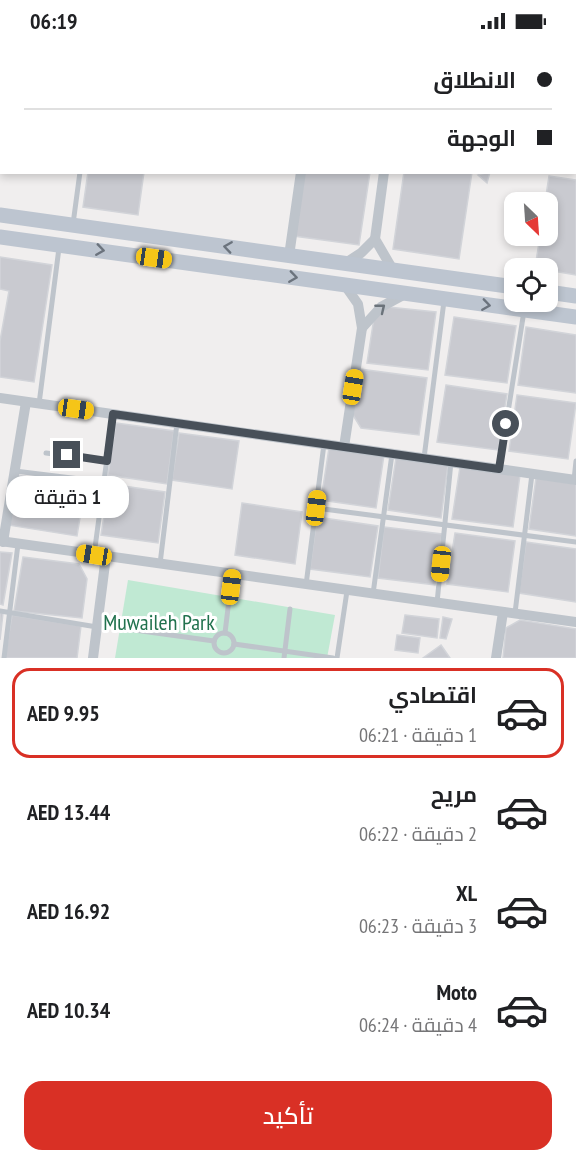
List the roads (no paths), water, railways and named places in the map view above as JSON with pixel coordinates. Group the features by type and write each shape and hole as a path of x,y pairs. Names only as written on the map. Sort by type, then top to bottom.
{"main road":[{"path":"0,215 504,286"},
{"path":"6,237 20,225 54,229 73,224"},
{"path":"6,237 504,307"},
{"path":"558,293 576,296"},
{"path":"539,312 576,317"}],"street":[{"path":"289,256 301,174"},
{"path":"344,264 362,253 375,239 384,174"},
{"path":"375,239 393,270"},
{"path":"344,284 358,304 362,328 344,447"},
{"path":"362,328 381,307 405,294"},
{"path":"0,398 575,480"},
{"path":"26,402 2,541 576,622"},
{"path":"93,658 97,627 100,556"},
{"path":"496,658 502,612"}],"lane":[{"path":"73,224 80,174"},
{"path":"39,404 60,244"},
{"path":"424,458 444,299"},
{"path":"499,469 524,312"},
{"path":"100,556 104,482 113,414"},
{"path":"160,564 177,423"},
{"path":"306,585 324,444"},
{"path":"46,453 107,461"},
{"path":"373,594 392,454"},
{"path":"575,480 576,461"},
{"path":"437,603 451,462"},
{"path":"15,471 104,482"},
{"path":"514,613 532,474"},
{"path":"316,508 576,542"},
{"path":"4,658 18,544"},
{"path":"225,633 232,575"},
{"path":"234,644 284,655 335,658 347,591"},
{"path":"284,655 290,609"},
{"path":"0,611 97,627"},
{"path":"128,629 214,641"},
{"path":"225,633 232,637 234,644 230,651 222,655 214,641 218,635 225,633"}],"park label":[{"name":"Muwaileh Park","path":"159,622"}]}
